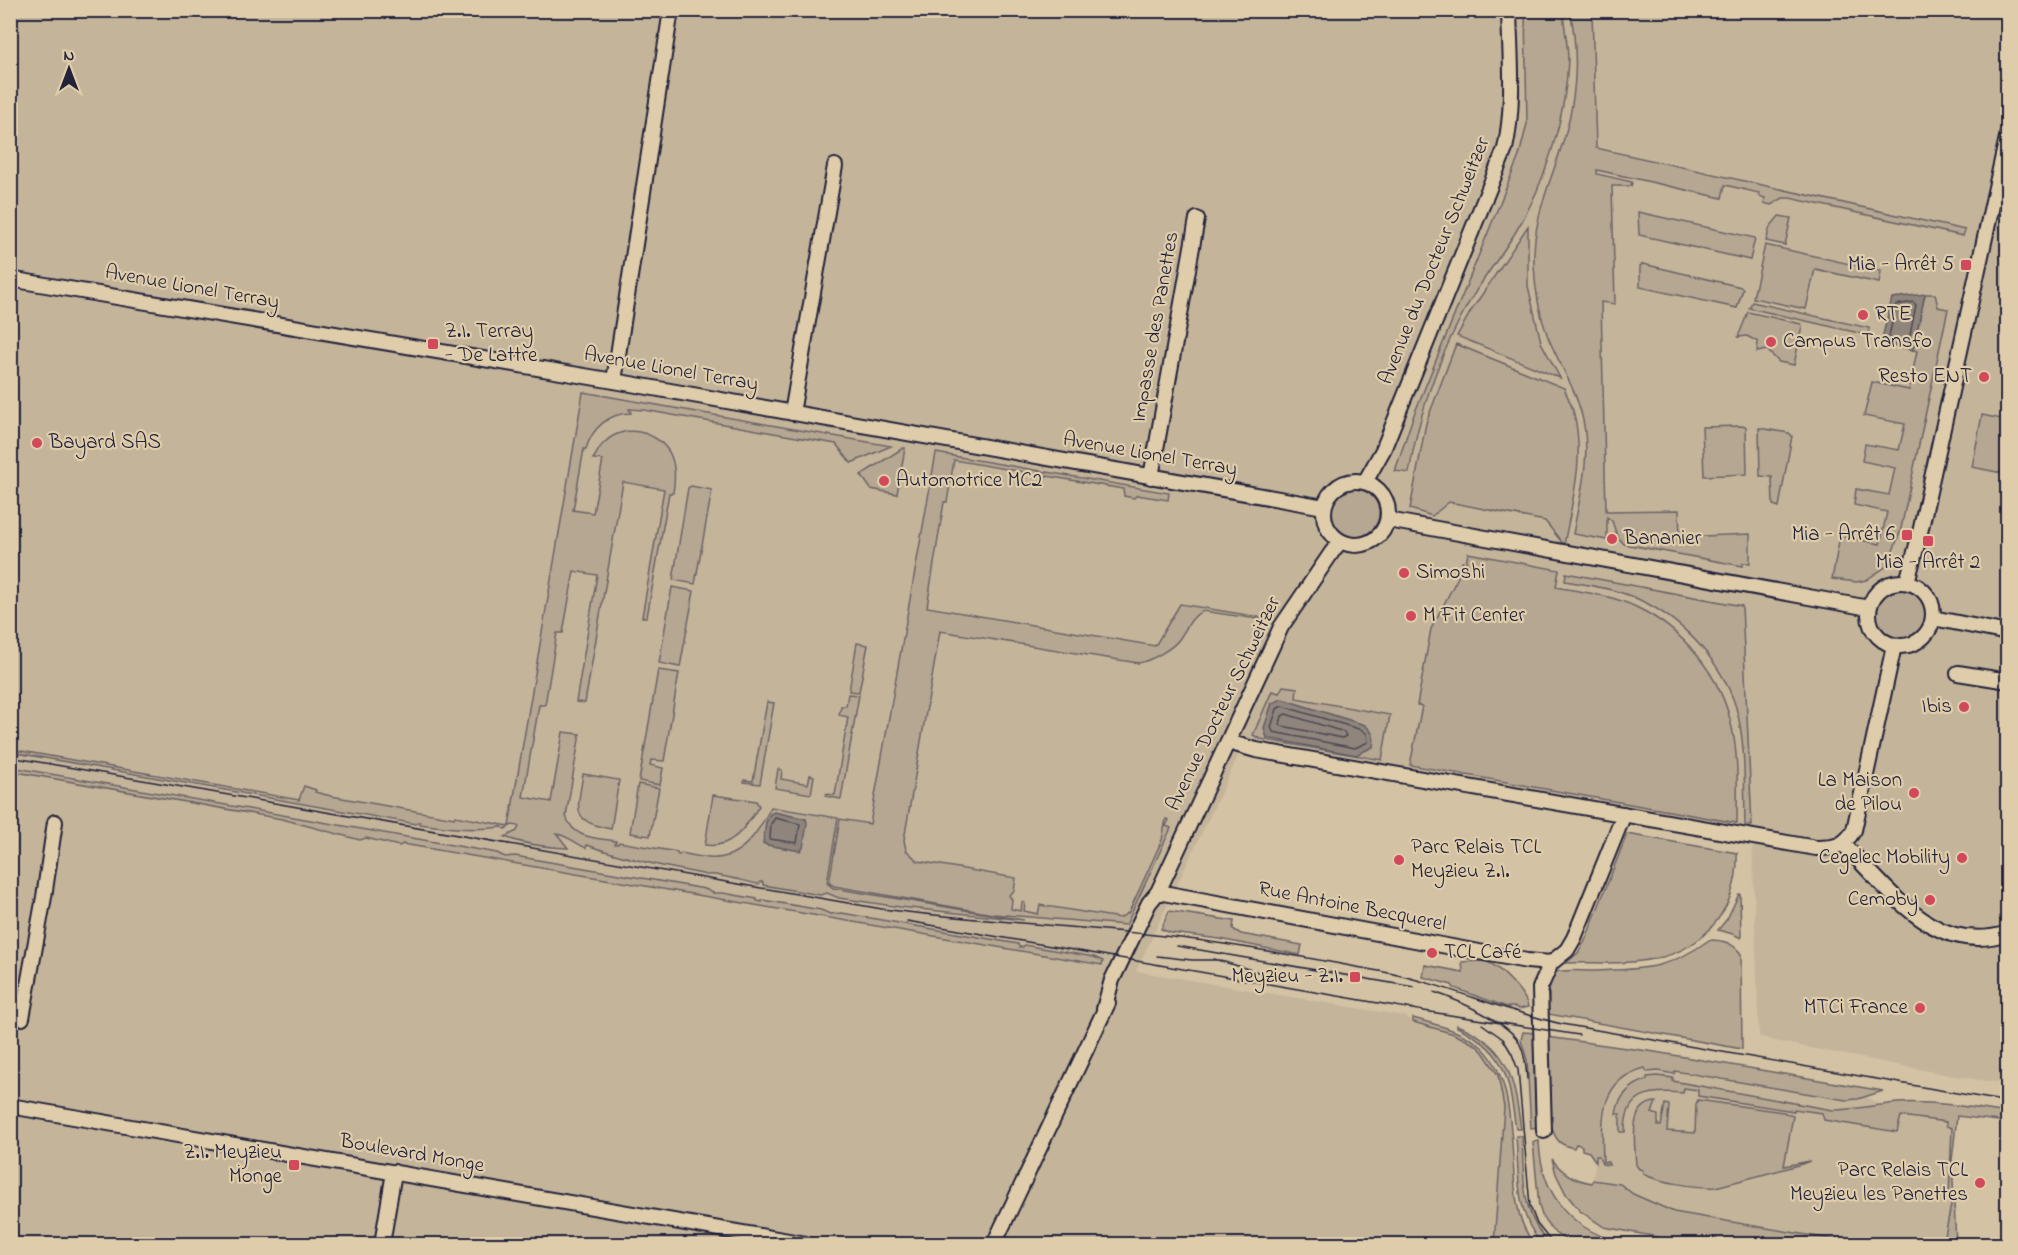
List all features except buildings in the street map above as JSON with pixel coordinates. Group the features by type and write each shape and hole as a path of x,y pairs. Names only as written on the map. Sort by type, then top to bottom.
{"street":[{"path":"614,381 671,10"},
{"name":"Avenue du Docteur Schweitzer","path":"1365,482 1383,450 1505,149 1512,98 1509,10"},
{"path":"1907,582 1919,537 2007,133"},
{"path":"792,413 835,166"},
{"name":"Impasse des Panettes","path":"1151,477 1197,219"},
{"name":"Avenue Lionel Terray","path":"10,279 614,381 1324,507"},
{"path":"1365,482 1381,493 1386,501 1388,520 1378,537 1370,543 1360,546 1340,542 1328,531 1323,515 1328,497 1344,483 1365,482"},
{"path":"1388,520 1869,608"},
{"name":"Avenue Docteur Schweitzer","path":"994,1245 1104,1009 1112,980 1149,903 1158,892 1281,627 1340,542"},
{"path":"1898,582 1907,582 1925,592 1930,600 1933,618 1930,629 1915,643 1894,646 1877,636 1869,618 1869,608 1872,598 1879,590 1898,582"},
{"path":"1933,618 2007,633"},
{"path":"1228,742 1256,750 1816,848 1834,848 1843,844 1854,830 1894,646"},
{"path":"1958,673 2007,681"},
{"path":"1544,1131 1540,988 1551,963 1567,950 1574,938 1624,814"},
{"path":"22,1018 55,822"},
{"path":"1843,844 1877,879 1924,922 1938,931 1964,938 1988,938 2007,933"},
{"name":"Rue Antoine Becquerel","path":"1158,892 1527,961 1551,963"},
{"name":"Boulevard Monge","path":"10,1106 806,1245"},
{"path":"382,1245 394,1172"}],"shaded area":[{"path":"10,11 2007,11 2007,1084 1954,1076 1759,1036 1752,836 1243,746 1136,971 1404,1016 1413,1022 1454,1034 1476,1045 1498,1075 1504,1107 1494,1244 11,1244"},
{"path":"1525,11 1563,11 1568,60 1563,104 1552,150 1526,214 1467,306 1443,355 1417,432 1409,473 1395,471 1413,417 1519,156 1527,124"},
{"path":"1570,11 1592,11 1596,148 1965,230 1963,236 1790,198 1783,198 1771,205 1764,203 1765,198 1759,196 1759,193 1725,185 1722,198 1597,170 1597,174 1632,182 1631,186 1612,186 1615,304 1601,302 1606,511 1679,510 1680,537 1750,534 1750,563 1743,563 1743,566 1624,544 1617,536 1612,521 1607,517 1607,540 1573,534 1584,475 1585,431 1575,395 1545,328 1538,301 1534,265 1537,227 1568,124 1573,96 1575,53"},
{"path":"1638,212 1755,238 1750,260 1639,235"},
{"path":"1779,216 1791,218 1785,245 1766,241 1770,227"},
{"path":"1528,226 1528,286 1541,342 1560,378 1457,336"},
{"path":"1765,245 1881,271 1879,283 1815,269 1806,309 1753,298"},
{"path":"1643,264 1741,287 1743,289 1737,308 1640,287 1640,266"},
{"path":"1925,294 1935,294 1938,307 1948,309 1900,533 1887,566 1866,580 1857,582 1832,579 1840,536 1880,544 1887,512 1854,505 1856,489 1889,495 1895,468 1862,461 1865,444 1899,450 1905,424 1864,416 1872,382 1909,390 1917,351 1913,350"},
{"path":"1752,302 1869,328 1868,335 1749,308"},
{"path":"1748,312 1801,324 1794,365 1779,362 1767,350 1757,352 1758,342 1747,336 1738,337"},
{"path":"1456,344 1564,388 1571,404 1577,430 1578,463 1564,545 1545,521 1449,502 1432,516 1410,509 1426,423"},
{"path":"583,392 891,446 851,463 836,444 644,410 629,409 631,413 616,416 602,423 584,449 573,510 593,513 603,460 593,459 602,445 612,437 631,431 650,435 666,447 674,465 673,493 669,493 647,617 642,617 664,489 623,482 585,703 576,702 597,575 574,571 563,633 557,633 545,705 539,705 523,797 551,802 563,732 580,734 566,816 574,829 586,836 616,841 615,844 619,842 677,852 679,855 681,853 705,858 720,858 740,850 748,843 761,826 771,807 838,818 827,883 833,888 1024,920 900,907 839,898 827,893 820,895 763,885 763,882 759,884 724,876 707,875 631,859 587,845 586,848 557,834 568,848 536,845 505,837 517,831 519,826 512,825 505,829 502,827 471,829 420,824 420,822 416,824 11,752 10,749 299,800 304,786 316,790 315,792 331,796 509,826"},
{"path":"1982,415 2007,420 2007,441 2002,473 1972,467"},
{"path":"1702,427 1746,427 1747,474 1704,476"},
{"path":"1759,428 1789,433 1792,436 1779,507 1773,505 1772,477 1760,476"},
{"path":"905,448 897,494 871,489 861,475"},
{"path":"936,453 1169,493 1168,500 1137,495 1134,498 1124,496 1123,489 954,460 947,502 944,502 927,607 1155,646 1180,604 1266,618 1265,620 1202,611 1172,646 1155,657 1138,663 940,631 904,840 906,850 918,861 1016,878 1014,891 1009,895 1012,900 1011,909 1021,911 1022,902 1025,903 1024,911 1038,914 1040,905 1120,918 1129,912 1162,840 1166,819 1169,820 1166,826 1171,828 1126,925 993,914 834,886 829,883 840,819 870,824"},
{"path":"691,486 712,490 695,584 673,580 688,488"},
{"path":"1355,489 1372,496 1379,513 1372,530 1355,537 1338,530 1331,513 1338,496"},
{"path":"1468,553 1559,570 1556,587 1597,594 1636,607 1653,616 1684,641 1710,673 1727,709 1736,751 1737,823 1410,765 1422,706 1417,705 1431,629 1460,573 1462,562 1466,563"},
{"path":"1566,573 1742,606 1752,826 1745,825 1743,756 1738,715 1724,679 1714,663 1688,633 1657,609 1622,593 1565,581"},
{"path":"672,587 694,591 680,667 659,663"},
{"path":"1901,590 1918,597 1925,614 1918,631 1901,638 1884,631 1877,614 1884,597"},
{"path":"857,643 868,645 859,692 849,691"},
{"path":"658,670 679,673 664,761 651,760 650,765 663,768 660,785 639,781"},
{"path":"1283,686 1297,688 1296,698 1390,715 1382,760 1260,739 1253,735 1272,691 1279,693"},
{"path":"848,694 859,695 841,799 825,796 826,794 835,795 848,717 839,715 841,706 846,706"},
{"path":"767,702 774,703 760,784 744,782 744,780 753,781"},
{"path":"11,767 497,853 505,857 515,856 705,889 713,893 821,910 830,914 842,913 1018,944 1019,947 1024,945 1094,957 1103,961 1102,965 403,844 399,846 366,838 360,840 282,819 11,771"},
{"path":"778,769 782,770 781,779 808,784 810,775 814,776 811,794 775,788"},
{"path":"583,774 619,780 611,829 598,826 582,818 579,812 579,797"},
{"path":"638,784 659,788 650,836 630,833"},
{"path":"713,795 756,801 759,806 749,822 731,840 723,844 705,845"},
{"path":"1627,834 1737,853 1732,890 1725,907 1716,922 1703,935 1689,946 1672,954 1632,962 1566,963 1578,953 1585,941"},
{"path":"1739,894 1741,938 1718,930 1727,919"},
{"path":"1169,911 1234,921 1233,929 1241,934 1302,945 1300,955 1220,939 1171,933 1161,929"},
{"path":"1709,940 1727,942 1741,954 1742,1049 1548,1014 1550,978 1555,972 1626,970 1654,966 1680,958"},
{"path":"1481,961 1492,965 1518,989 1528,1007 1519,1009 1507,1007 1454,988 1452,985 1423,977 1425,965 1463,972 1462,962"},
{"path":"1413,1018 1470,1038 1489,1055 1498,1069 1508,1104 1517,1203 1524,1228 1534,1244 1494,1244 1504,1107 1498,1075 1476,1045 1454,1034 1413,1022"},
{"path":"1457,1025 1488,1043 1506,1066 1515,1094 1521,1129 1516,1129 1511,1095 1503,1068 1496,1056 1487,1046"},
{"path":"1523,1032 1536,1033 1538,1127 1531,1128 1527,1060 1521,1040"},
{"path":"1547,1037 1655,1052 1883,1091 1858,1099 1846,1100 1675,1071 1674,1074 1658,1071 1647,1072 1645,1068 1629,1074 1618,1082 1610,1093 1603,1118 1602,1133 1603,1162 1608,1162 1609,1165 1602,1164 1599,1156 1596,1156 1596,1162 1589,1152 1582,1150 1582,1146 1576,1144 1574,1148 1561,1143 1553,1131"},
{"path":"1594,1054 1866,1097 1880,1105 1957,1115 1952,1160 1956,1244 1814,1244 1589,1205 1596,1159"},
{"path":"1647,1077 1673,1078 1673,1081 1832,1110 1897,1103 1939,1104 2007,1113 2007,1122 1957,1116 1952,1160 1956,1244 1938,1244 1939,1240 1944,1241 1951,1205 1948,1196 1952,1128 1946,1126 1946,1122 1901,1116 1897,1132 1824,1120 1822,1113 1794,1109 1794,1111 1698,1096 1698,1090 1684,1088 1683,1093 1660,1092 1642,1096 1629,1109 1625,1132 1620,1132 1620,1114 1616,1114 1622,1097 1631,1088 1647,1080"},
{"path":"1698,1100 1783,1112 1793,1116 1784,1166 1810,1161 1716,1187 1678,1184 1643,1174 1643,1170 1636,1165 1635,1147 1635,1127 1640,1110 1647,1104 1656,1102 1652,1113 1658,1115 1658,1126 1661,1126 1665,1104 1669,1105 1667,1131 1695,1133"},
{"path":"1516,1136 1522,1136 1525,1194 1528,1207 1540,1233 1550,1244 1542,1244 1527,1220 1518,1179"},
{"path":"1539,1141 1546,1180 1564,1210 1592,1232 1629,1244 1571,1244 1555,1233 1543,1218 1539,1206 1533,1142"},
{"path":"1552,1159 1560,1169 1574,1178 1592,1183 1593,1180 1620,1184 1633,1194 1674,1212 1860,1244 1695,1244 1604,1227 1580,1211 1566,1194 1556,1174"}],"water":[{"path":"1925,294 1913,350 1881,343 1892,298"},
{"path":"1282,699 1365,725 1373,735 1373,747 1356,755 1267,738 1264,728 1272,703"},
{"path":"774,812 806,819 803,848 800,851 763,843 766,822 770,814"}],"tram line":[{"path":"10,757 882,909 1144,934 1280,953 1402,976 1562,1024 2008,1102"},
{"path":"907,921 1424,1011 1579,1035"},
{"path":"1177,946 1414,987"},
{"path":"1157,956 1220,960"},
{"path":"1214,959 1272,976"},
{"path":"1434,992 1481,1013 1513,1034 1523,1051 1527,1079"},
{"path":"1482,1024 1503,1039 1518,1070 1530,1206 1537,1224 1553,1244"}],"place":[{"name":"Mia - Arrêt 5","path":"1966,265"},
{"name":"RTE","path":"1863,315"},
{"name":"Campus Transfo","path":"1771,342"},
{"name":"Z.I. Terray - De Lattre","path":"433,344"},
{"name":"Resto ENT","path":"1984,377"},
{"name":"Bayard SAS","path":"37,443"},
{"name":"Automotrice MC2","path":"884,481"},
{"name":"Mia - Arrêt 6","path":"1907,535"},
{"name":"Bananier","path":"1612,539"},
{"name":"Mia - Arrêt 2","path":"1928,541"},
{"name":"Simoshi","path":"1404,573"},
{"name":"M Fit Center","path":"1411,616"},
{"name":"Ibis","path":"1964,707"},
{"name":"La Maison de Pilou","path":"1914,793"},
{"name":"Cegelec Mobility","path":"1962,858"},
{"name":"Parc Relais TCL Meyzieu Z.I.","path":"1399,860"},
{"name":"Cemoby","path":"1930,900"},
{"name":"TCL Café","path":"1432,953"},
{"name":"Meyzieu - Z.I.","path":"1355,977"},
{"name":"MTCi France","path":"1920,1008"},
{"name":"Z.I. Meyzieu Monge","path":"294,1165"},
{"name":"Parc Relais TCL Meyzieu les Panettes","path":"1980,1183"}]}
